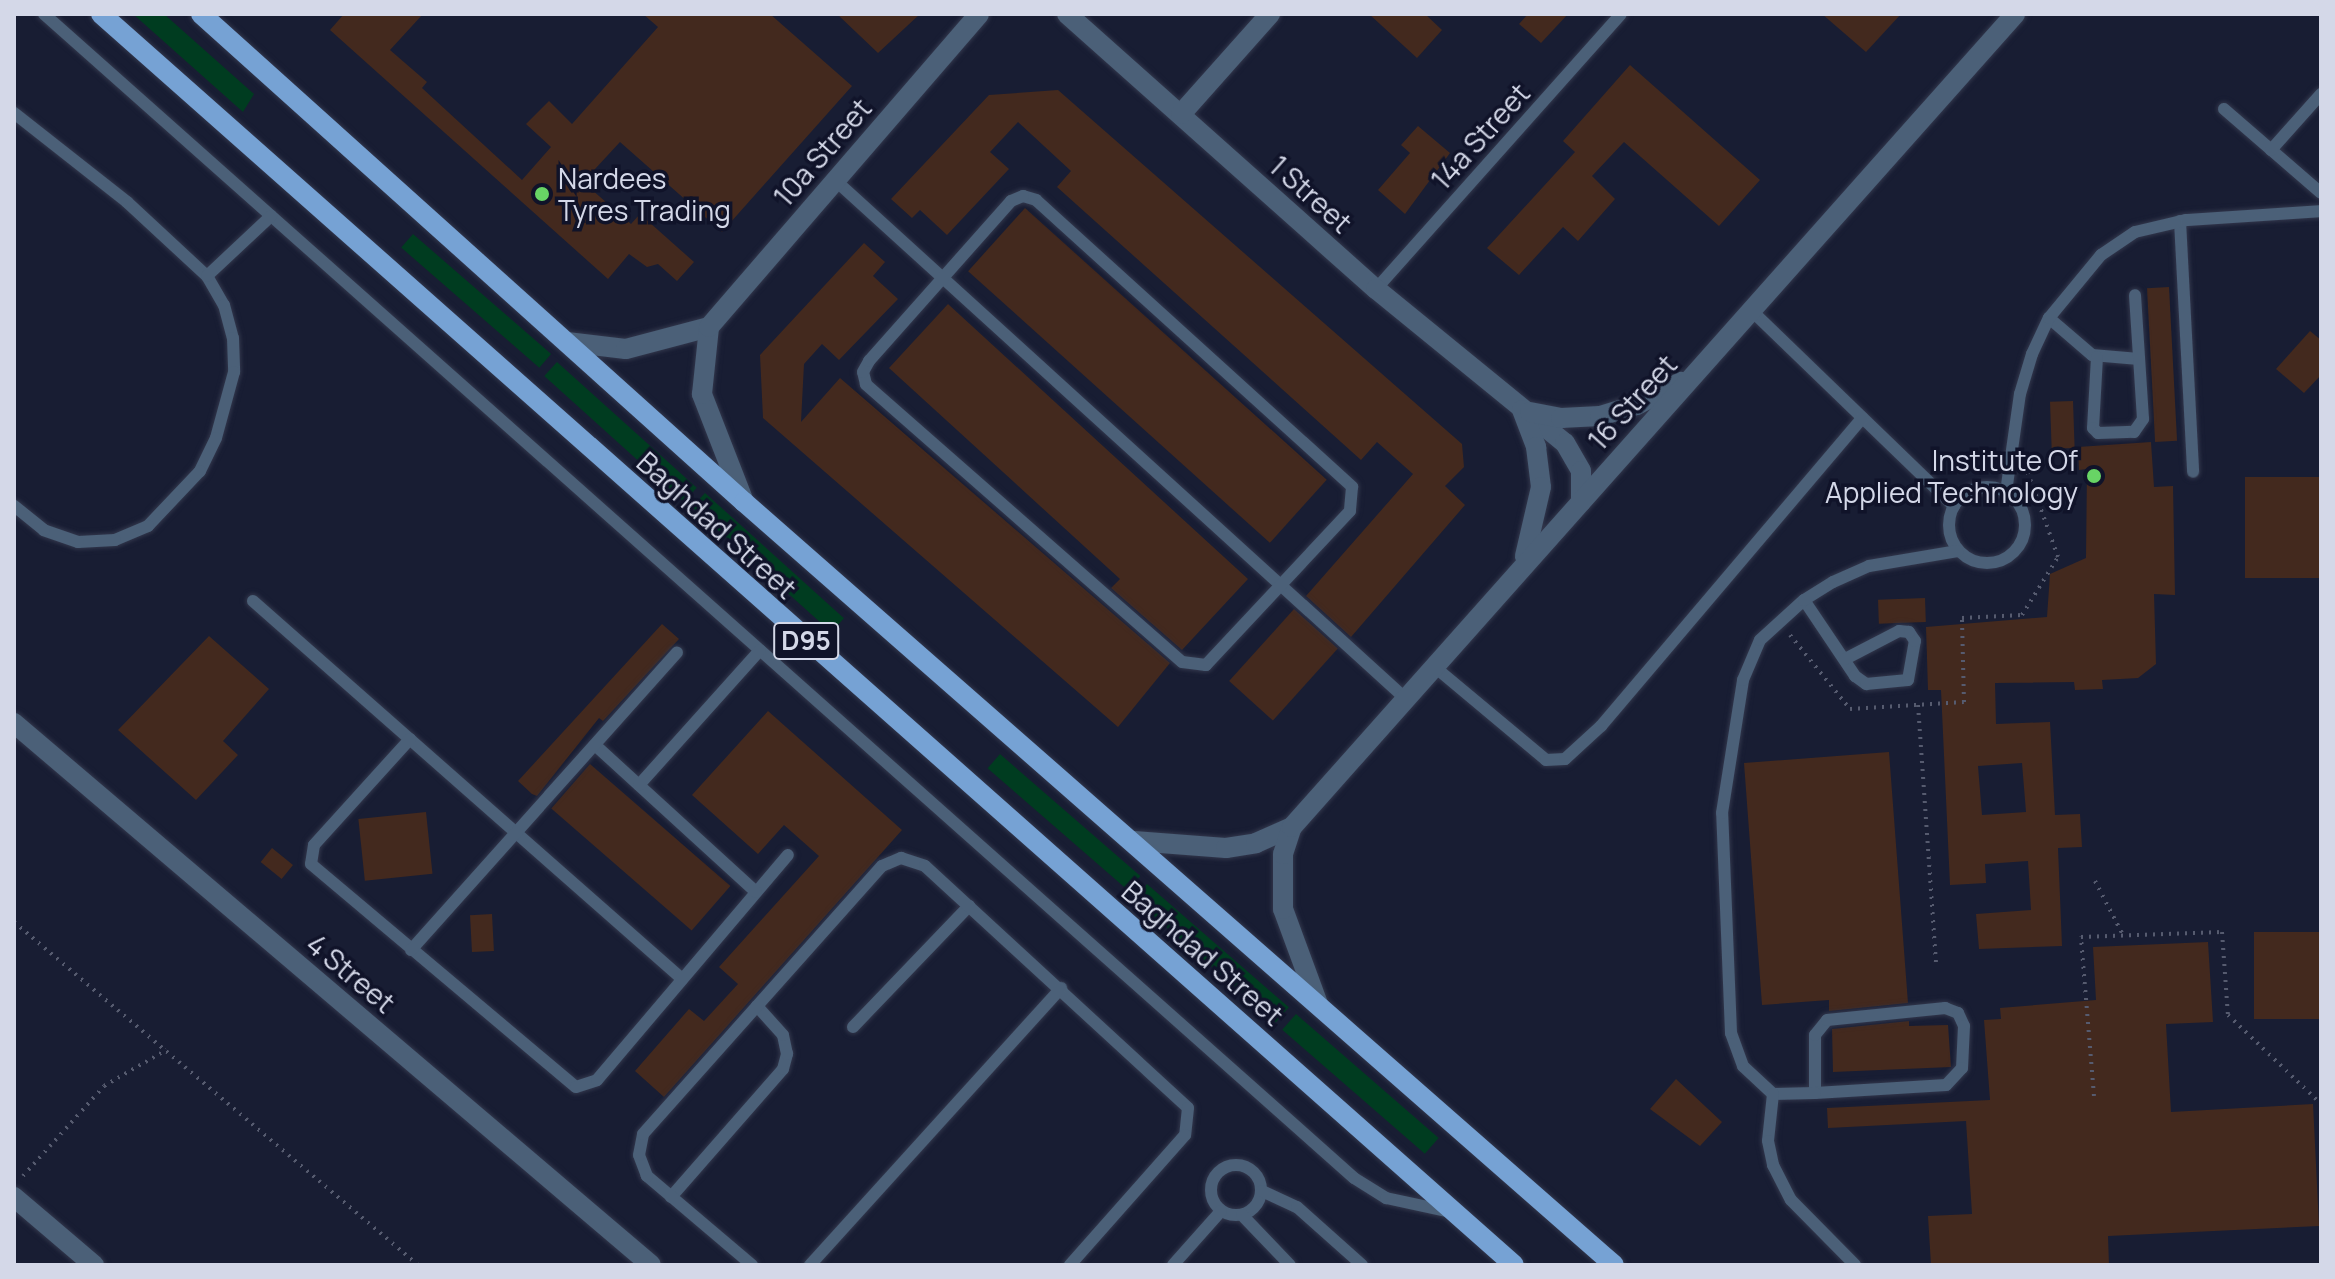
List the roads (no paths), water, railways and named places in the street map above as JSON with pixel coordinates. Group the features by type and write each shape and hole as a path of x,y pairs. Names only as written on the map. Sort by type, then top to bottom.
{"main road":[{"name":"Baghdad Street","path":"101,14 1514,1265"},
{"name":"Baghdad Street","path":"201,14 744,502 1608,1259"}],"street":[{"name":"10a Street","path":"709,327 979,14"},
{"name":"1 Street","path":"1067,14 1376,289 1574,456 1581,471 1581,502"},
{"path":"1181,114 1270,14"},
{"name":"16 Street","path":"1318,1004 1283,909 1283,854 1292,827 2015,14"},
{"path":"567,342 626,349 709,327 702,394 744,502"},
{"name":"1 Street","path":"1522,410 1561,418 1600,416 1637,405 1693,376"},
{"name":"1 Street","path":"1518,573 1536,526 1541,487 1536,447 1522,410"},
{"name":"4 Street","path":"14,723 651,1265"},
{"name":"16 Street","path":"1134,841 1226,848 1256,843 1292,827"},
{"path":"14,1197 94,1265"}],"lane":[{"path":"44,14 1354,1178 1386,1198 1456,1213"},
{"name":"14a Street","path":"1376,289 1621,14"},
{"path":"2271,150 2321,94"},
{"path":"2224,109 2321,193"},
{"path":"14,113 127,202 207,276 224,305 233,338 234,372 216,438 200,471 174,502 137,531 115,540 78,542 44,530 14,506"},
{"path":"835,180 1406,699"},
{"path":"1030,196 1347,481 1354,495 1350,511 1281,586 1214,661 1190,666 870,389 864,378 865,366 1011,201 1030,196"},
{"path":"2006,492 2020,394 2049,318 2101,255 2135,232 2180,221 2238,213 2321,211"},
{"path":"207,276 271,216"},
{"path":"2180,221 2193,472"},
{"path":"2097,357 2091,423 2098,433 2134,432 2141,424 2135,295"},
{"path":"1751,310 1954,506"},
{"path":"2049,318 2097,357 2139,359"},
{"path":"1436,668 1546,760 1565,759 1601,726 1862,418"},
{"path":"1815,1093 1815,1035 1827,1020 1945,1008 1962,1019 1962,1068 1952,1083 1815,1093 1773,1094 1743,1066 1731,1033 1722,813 1743,680 1760,640 1778,621 1804,600 1869,566 1958,551 1988,564 2017,550 2025,518 2006,492 1983,487 1954,506 1950,538 1958,551"},
{"path":"1804,600 1845,659 1866,684 1904,683 1914,670 1915,641 1909,632 1899,631 1845,659"},
{"path":"253,601 682,979"},
{"path":"639,785 760,650"},
{"path":"411,950 677,653"},
{"path":"410,739 314,845 309,857 315,869 576,1087 597,1080 788,855"},
{"path":"595,745 756,892"},
{"path":"752,1265 671,1197 642,1166 643,1134 891,860 918,861 1178,1094 1190,1116 1185,1135 1076,1263"},
{"path":"853,1027 969,906"},
{"path":"810,1265 1061,988"},
{"path":"671,1197 783,1069 787,1054 783,1035 757,1006"},
{"path":"1773,1094 1768,1141 1779,1177 1791,1200 1855,1265"},
{"path":"1221,1211 1210,1191 1220,1170 1230,1165 1253,1170 1262,1191 1297,1207 1362,1265"},
{"path":"1242,1215 1252,1210 1262,1191"},
{"path":"1221,1211 1242,1215 1290,1265"},
{"path":"1173,1265 1221,1211"},
{"path":"1608,1259 1625,1265"}],"place":[{"name":"Nardees Tyres Trading","path":"542,194"},
{"name":"Institute Of Applied Technology","path":"2094,476"}]}
